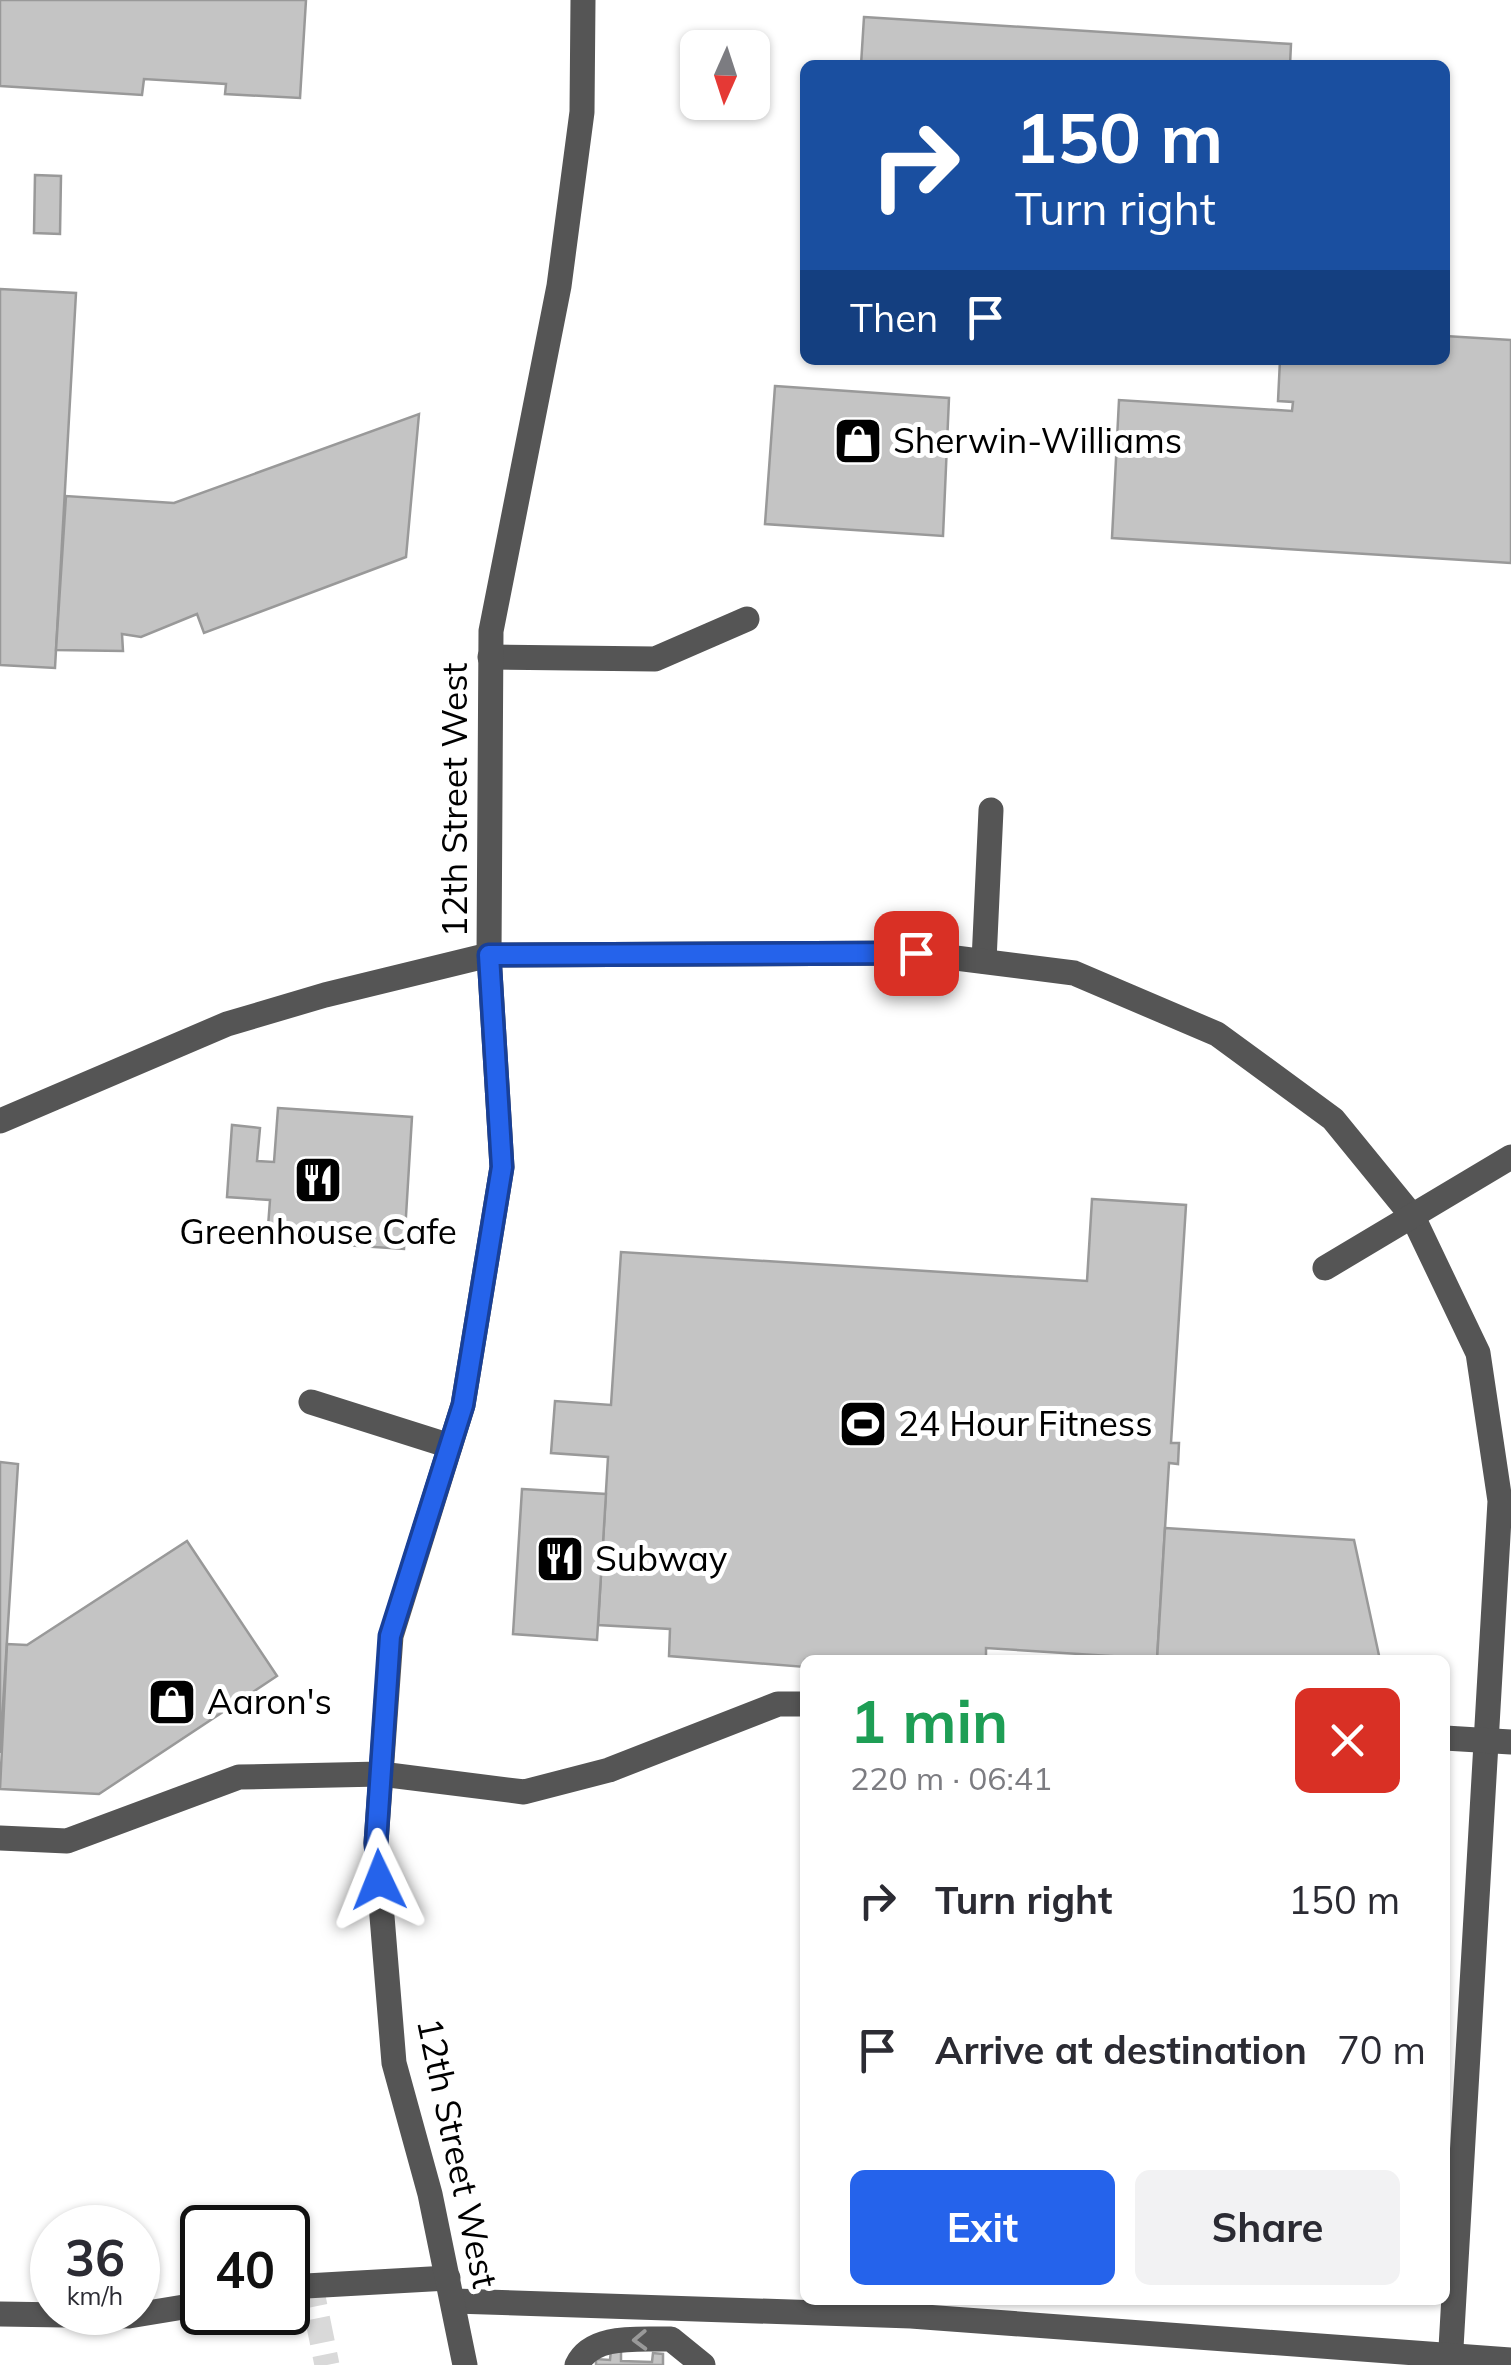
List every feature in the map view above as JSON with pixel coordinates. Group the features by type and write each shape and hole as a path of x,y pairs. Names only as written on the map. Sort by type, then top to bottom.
{"street":[{"name":"12th Street West","path":"465,2365 451,2290 394,2063 376,1843 390,1636 463,1405 502,1167 489,955 490,631 559,286 582,112 582,0"},
{"path":"490,657 655,660 747,619"},
{"path":"984,961 991,810"},
{"path":"0,1121 228,1024 325,995 489,955 916,953 1074,973 1217,1034 1333,1119 1413,1217 1478,1353 1500,1501 1498,1742 1450,2361"},
{"path":"1325,1268 1511,1157"},
{"path":"310,1402 450,1446"},
{"path":"0,1838 67,1840 239,1777 381,1774 524,1792 608,1770 778,1704 800,1704"},
{"path":"1450,1738 1498,1742"},
{"path":"310,2287 451,2290 911,2316 1450,2361 1511,2360"},
{"path":"0,2314 129,2316 180,2308"},
{"path":"577,2365 582,2354 608,2341 671,2339 704,2365"}],"building":[{"path":"0,0 306,0 300,98 225,94 226,84 144,79 142,95 0,86"},
{"path":"864,17 1291,44 1290,60 861,60"},
{"path":"35,175 61,176 60,234 34,233"},
{"path":"0,289 76,293 55,668 0,665"},
{"path":"1450,336 1511,340 1511,563 1112,538 1119,400 1292,411 1293,402 1278,401 1280,365 1450,365"},
{"name":"Sherwin-Williams","path":"775,386 949,398 943,536 765,524"},
{"path":"419,414 406,557 204,633 197,614 141,637 122,634 123,651 56,650 66,496 174,503"},
{"name":"Greenhouse Cafe","path":"278,1108 412,1117 404,1249 267,1240 270,1200 227,1197 232,1125 260,1128 257,1161 274,1162"},
{"name":"24 Hour Fitness","path":"1092,1199 1186,1205 1171,1443 1179,1443 1178,1464 1169,1463 1157,1655 986,1648 986,1655 800,1655 800,1667 669,1656 670,1629 598,1625 608,1457 551,1453 555,1401 611,1405 621,1252 1087,1281"},
{"path":"0,1462 18,1464 0,1753"},
{"name":"Subway","path":"522,1489 606,1494 597,1640 513,1634"},
{"path":"1165,1528 1354,1540 1379,1655 1157,1655"},
{"path":"187,1541 277,1676 99,1794 0,1789 7,1644 27,1645"},
{"path":"611,2350 621,2352 621,2361 652,2362 653,2353 663,2354 663,2365 596,2365 596,2359 610,2360"}],"tunnel":[{"path":"310,2282 327,2365"}],"place":[{"name":"Sherwin-Williams","path":"858,441"},
{"name":"Greenhouse Cafe","path":"318,1180"},
{"name":"24 Hour Fitness","path":"863,1424"},
{"name":"Subway","path":"560,1559"},
{"name":"Aaron's","path":"172,1702"}],"route":[{"path":"379,1880 376,1843 390,1636 463,1405 502,1167 489,955 916,953"}]}
